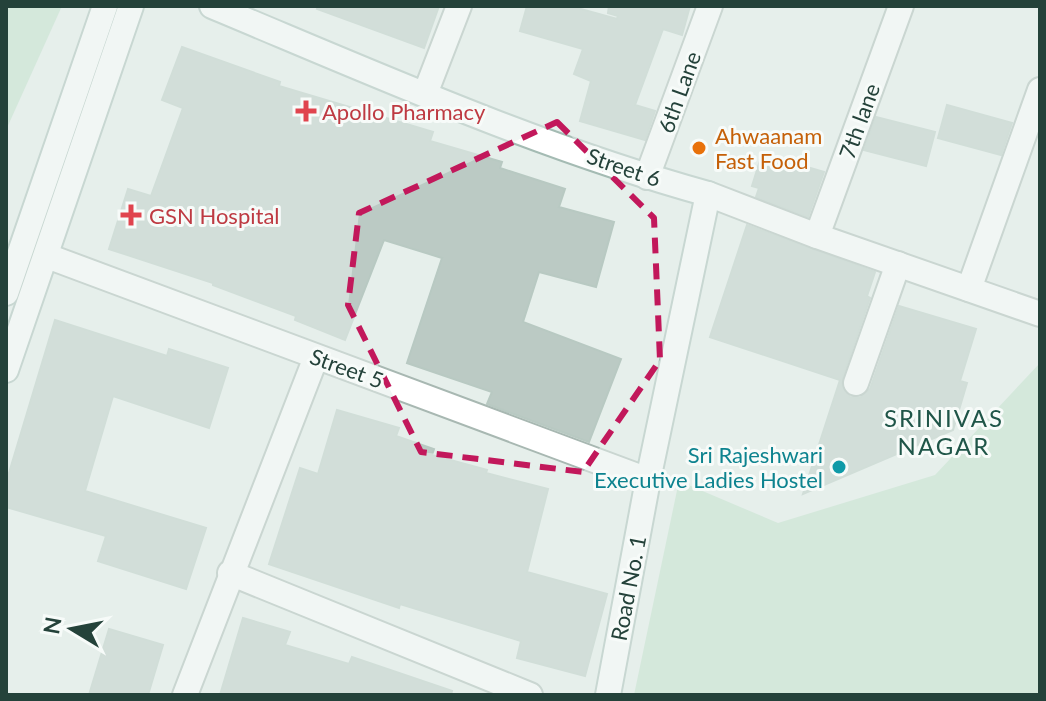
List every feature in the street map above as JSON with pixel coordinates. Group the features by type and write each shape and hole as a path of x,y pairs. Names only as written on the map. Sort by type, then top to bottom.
{"street":[{"path":"6,293 105,6"},
{"path":"6,370 131,6"},
{"name":"Street 6","path":"212,6 425,94 647,177 708,194 817,236 1040,314"},
{"path":"425,94 459,6"},
{"name":"6th Lane","path":"647,177 710,6"},
{"name":"7th lane","path":"817,236 901,6"},
{"path":"969,289 1040,90"},
{"name":"Road No. 1","path":"608,695 648,480 708,194"},
{"name":"Street 5","path":"47,256 648,480"},
{"path":"856,383 898,264"},
{"path":"185,695 316,357"},
{"path":"230,573 530,695"}],"highlighted area":[{"path":"557,122 654,218 660,360 583,472 421,452 348,305 359,213"}],"green space":[{"path":"6,6 62,6 6,130"},
{"path":"1040,363 1040,695 634,695 679,481 778,523 935,475"}],"building":[{"path":"318,6 439,6 424,48 317,9"},
{"path":"527,6 570,6 617,19 618,16 608,13 609,6 690,6 682,35 663,29 635,105 655,111 645,140 580,121 591,81 574,74 583,49 520,31"},
{"path":"182,47 280,82 279,86 433,132 430,141 502,162 500,168 565,189 559,207 614,222 596,287 539,272 523,322 621,359 589,442 487,404 492,392 407,363 442,258 384,240 345,340 295,320 296,316 213,283 109,249 128,189 151,196 183,108 162,100"},
{"path":"947,105 1012,123 1001,155 938,138"},
{"path":"876,117 935,132 926,166 864,150"},
{"path":"762,154 824,172 808,217 756,197 759,188 752,186"},
{"path":"747,225 875,272 867,296 870,298 842,379 842,386 850,397 860,398 870,389 899,306 976,329 960,381 967,383 953,430 803,494 840,380 710,337"},
{"path":"55,320 167,356 169,349 228,368 209,428 113,396 85,491 206,528 186,589 98,561 106,536 6,507 6,483"},
{"path":"337,410 399,428 396,436 434,449 432,455 548,489 527,572 607,594 585,676 517,658 521,641 400,604 399,608 269,564 300,468 318,474"},
{"path":"243,618 290,632 285,645 349,664 352,657 452,691 451,695 220,695"},
{"path":"109,629 163,645 148,695 89,695"}],"place":[{"name":"Apollo Pharmacy","path":"306,111"},
{"name":"Ahwaanam Fast Food","path":"699,148"},
{"name":"GSN Hospital","path":"131,215"},
{"name":"Sri Rajeshwari Executive Ladies Hostel","path":"839,467"}],"district":[{"name":"SRINIVAS NAGAR","path":"944,431"}]}
